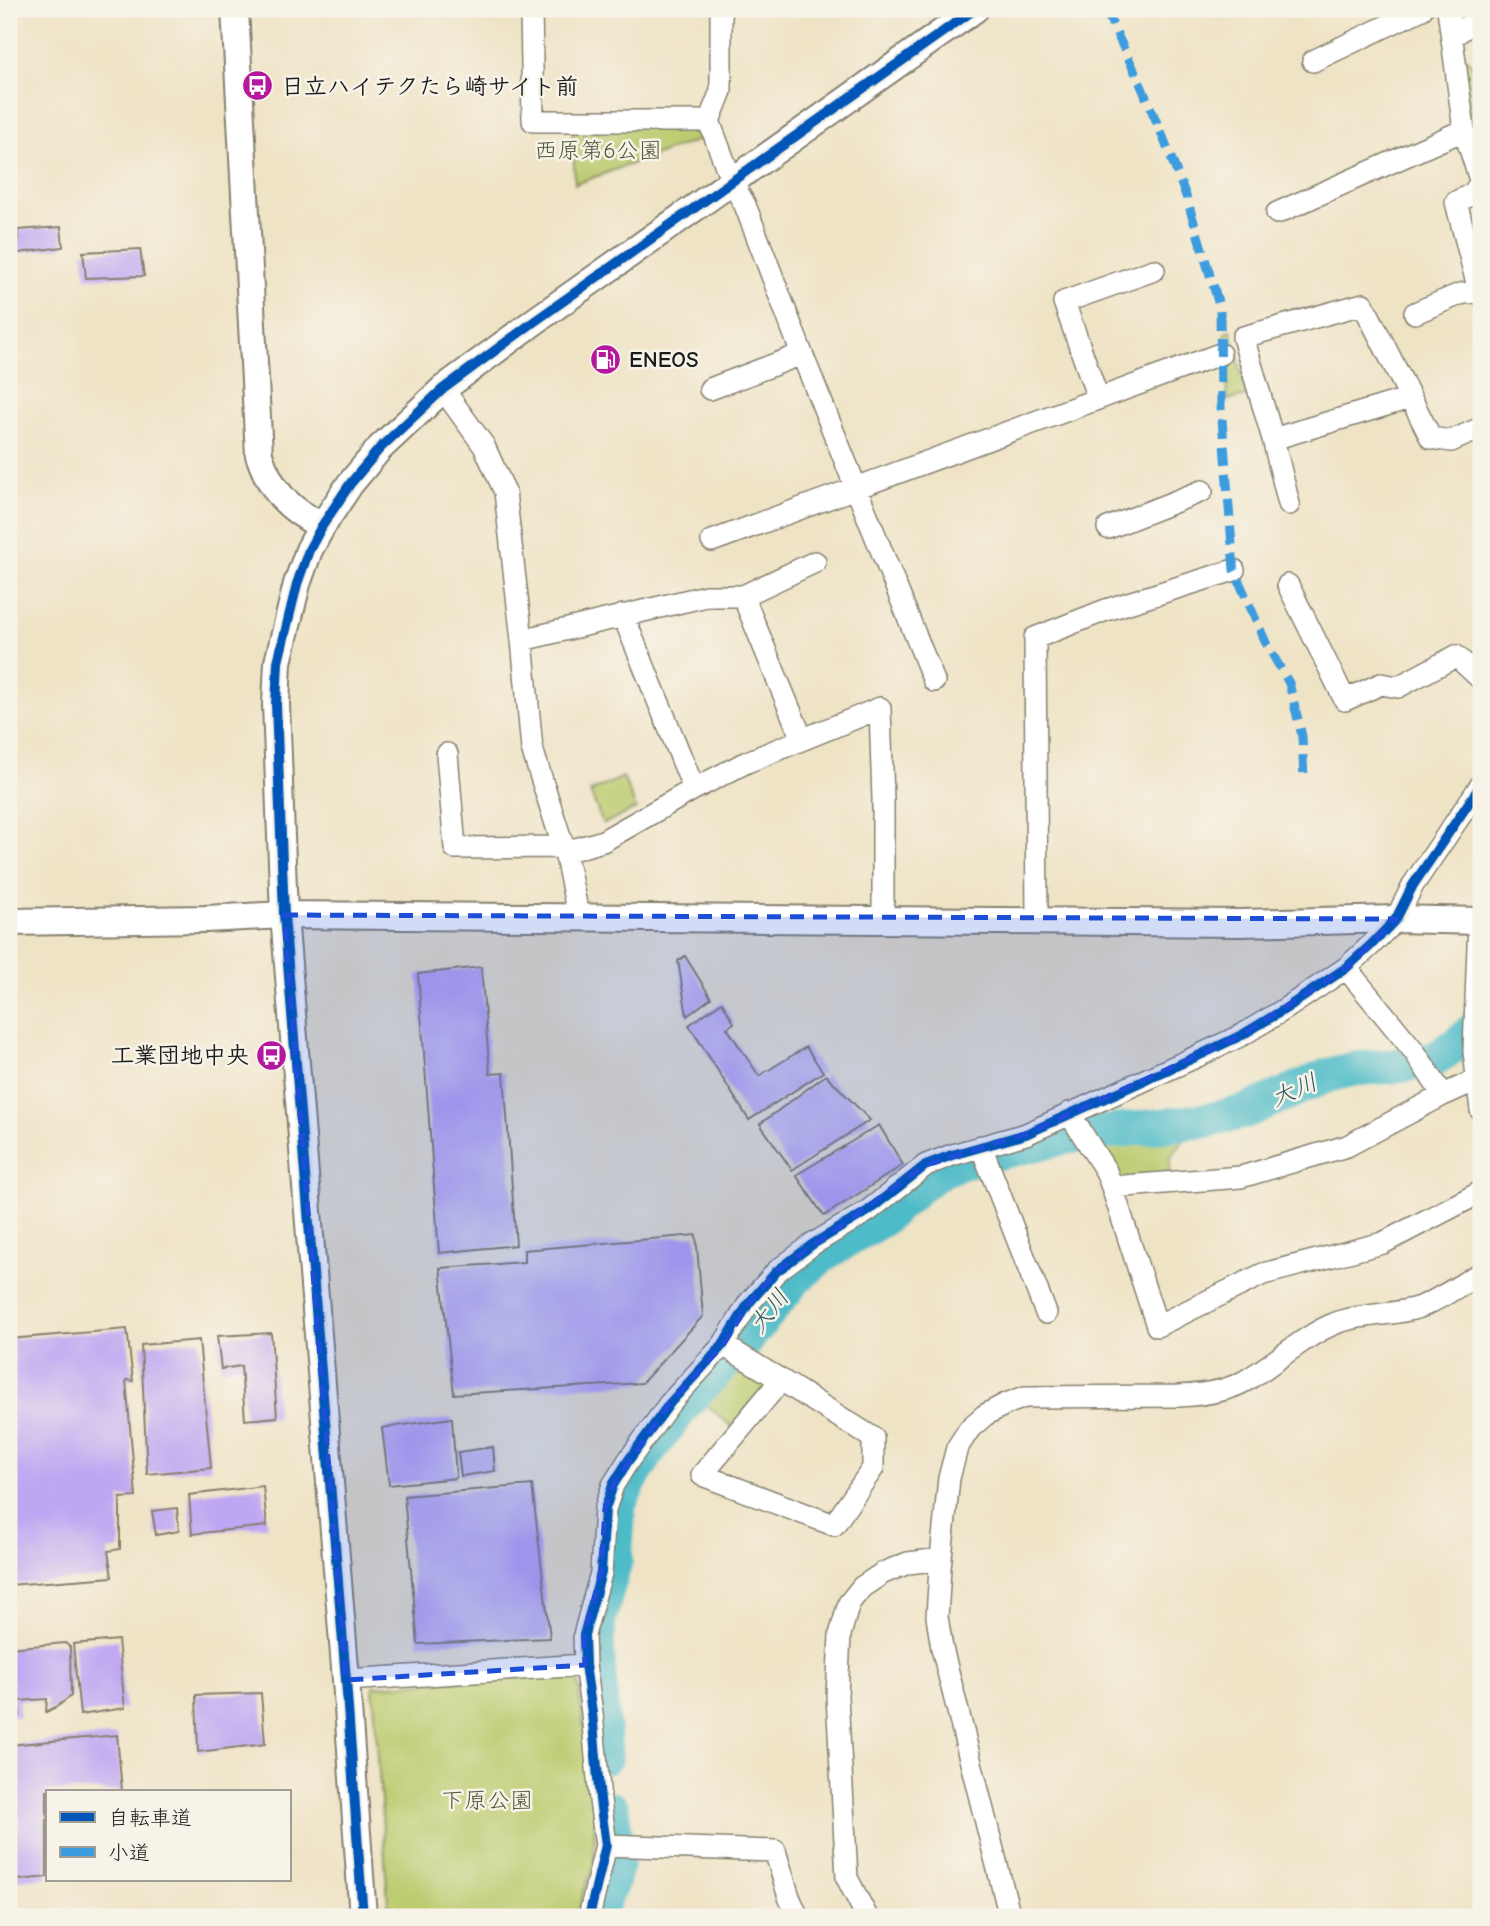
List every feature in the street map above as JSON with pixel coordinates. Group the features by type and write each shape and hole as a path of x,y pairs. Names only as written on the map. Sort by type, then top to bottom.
{"street":[{"path":"235,9 259,455 265,473 288,504 300,515 321,526"},
{"path":"531,9 533,121 709,121"},
{"path":"721,9 721,91 709,121 934,681"},
{"path":"363,1917 285,915 276,704 278,662 296,584 321,526 350,484 380,448 443,389 975,9"},
{"path":"1313,61 1422,9"},
{"path":"1415,313 1460,294 1480,293 1456,202 1472,194 1481,183 1464,130 1448,9"},
{"path":"1452,37 1476,20 1481,13"},
{"path":"1277,213 1464,130"},
{"path":"1098,398 1064,302 1154,270"},
{"path":"1289,504 1243,337 1363,304 1431,438 1451,441 1481,428"},
{"path":"710,389 802,354"},
{"path":"712,541 1220,354"},
{"path":"443,389 484,446 505,492 532,749 564,850 579,919"},
{"path":"1273,439 1410,398"},
{"path":"1108,528 1202,491"},
{"path":"522,640 706,596 743,596 816,562"},
{"path":"1037,921 1035,639 1106,610 1234,570"},
{"path":"1287,585 1345,700 1381,684 1398,687 1456,656 1481,679"},
{"path":"743,596 802,739"},
{"path":"623,615 694,789"},
{"path":"447,754 455,848 564,850 603,841 747,762 880,708 883,919"},
{"path":"589,1917 607,1845 600,1800 593,1713 585,1665 584,1635 601,1573 605,1509 613,1485 670,1403 724,1345 749,1303 777,1271 813,1244 868,1211 926,1165 1073,1119 1242,1035 1346,968 1396,919 1413,885 1481,785"},
{"path":"9,922 285,915 1240,923 1396,919 1480,921 1474,1051 1481,1110"},
{"path":"1346,968 1414,1051 1439,1089"},
{"path":"1112,1187 1241,1177 1347,1146 1439,1089 1479,1079"},
{"path":"1073,1119 1106,1171 1157,1326 1264,1274 1383,1243 1481,1192"},
{"path":"981,1146 1046,1313"},
{"path":"1010,1917 942,1648 937,1617 949,1478 957,1448 970,1429 985,1415 1025,1397 1178,1396 1220,1391 1243,1382 1335,1323 1423,1306 1481,1273"},
{"path":"724,1345 749,1360 873,1437 873,1468 834,1525 702,1475 781,1380"},
{"path":"867,1917 848,1878 837,1696 840,1635 849,1603 862,1587 883,1573 908,1563 941,1559"},
{"path":"346,1680 585,1665"},
{"path":"607,1845 775,1851 798,1917"}],"highlighted area":[{"path":"284,915 1396,919 1346,968 1242,1035 1026,1134 926,1165 777,1271 749,1303 723,1345 670,1403 613,1485 605,1509 601,1573 584,1635 585,1665 346,1680"}],"green space":[{"path":"1462,55 1481,73 1481,101 1470,114"},
{"name":"西原第6公園","path":"699,125 704,138 575,184 572,126"},
{"path":"1231,330 1247,396 1227,400 1225,333"},
{"path":"623,777 636,809 603,824 590,792"},
{"path":"1194,1126 1170,1159 1170,1180 1114,1185 1089,1137"},
{"path":"738,1355 767,1375 770,1390 736,1430 700,1400"},
{"name":"下原公園","path":"577,1674 595,1815 594,1867 583,1892 579,1917 389,1917 373,1686"}],"building":[{"path":"61,227 63,247 18,253 18,230"},
{"path":"140,249 144,276 86,278 83,252"},
{"path":"685,956 711,998 687,1016 678,961"},
{"path":"481,967 490,1074 504,1073 516,1245 439,1253 418,974"},
{"path":"722,1002 734,1023 727,1028 759,1076 806,1047 823,1072 749,1120 689,1025"},
{"path":"826,1075 870,1120 792,1170 760,1124"},
{"path":"879,1125 903,1165 824,1216 796,1175"},
{"path":"696,1235 703,1316 642,1383 454,1394 440,1268 524,1262 524,1250"},
{"path":"127,1329 133,1381 126,1380 136,1497 120,1498 120,1549 108,1551 112,1577 9,1585 9,1339"},
{"path":"271,1333 277,1417 245,1420 241,1366 221,1369 217,1336"},
{"path":"199,1340 211,1468 147,1474 141,1345"},
{"path":"452,1418 456,1478 389,1485 382,1428"},
{"path":"493,1447 495,1471 461,1476 458,1452"},
{"path":"532,1485 550,1638 418,1644 404,1496"},
{"path":"263,1486 267,1526 192,1534 189,1495"},
{"path":"177,1508 179,1531 156,1535 152,1511"},
{"path":"118,1640 125,1708 80,1715 73,1644"},
{"path":"65,1643 70,1647 71,1696 46,1712 47,1699 18,1701 20,1716 9,1717 9,1648"},
{"path":"261,1693 265,1744 198,1752 196,1695"},
{"path":"117,1735 122,1790 46,1790 46,1877 9,1881 9,1745"}],"waterway":[{"name":"大川","path":"605,1757 597,1645 599,1618 615,1562 619,1504 651,1448 685,1404 742,1345 796,1278 826,1253 880,1221 942,1170 974,1158 1072,1136 1209,1120 1244,1112 1329,1075 1354,1069 1405,1065 1435,1059 1481,1023"},
{"name":"大川","path":"597,1917 613,1878 618,1857 612,1809"}],"marked path":[{"path":"1105,9 1137,76 1186,196 1220,308 1221,407 1234,570 1267,645 1289,683 1302,736 1304,779"}],"cycle path":[{"path":"363,1917 284,915 276,704 278,662 297,584 309,550 350,484 380,448 443,389 975,9"},
{"path":"589,1917 606,1845 585,1665 584,1635 601,1573 605,1509 613,1485 670,1403 723,1345 749,1303 777,1271 813,1244 868,1211 926,1165 1026,1134 1200,1055 1242,1035 1346,968 1396,919 1413,885 1481,785"}],"place":[{"name":"日立ハイテクたら崎サイト前","path":"258,86"},
{"name":"ENEOS","path":"606,359"},
{"name":"工業団地中央","path":"272,1055"}]}
